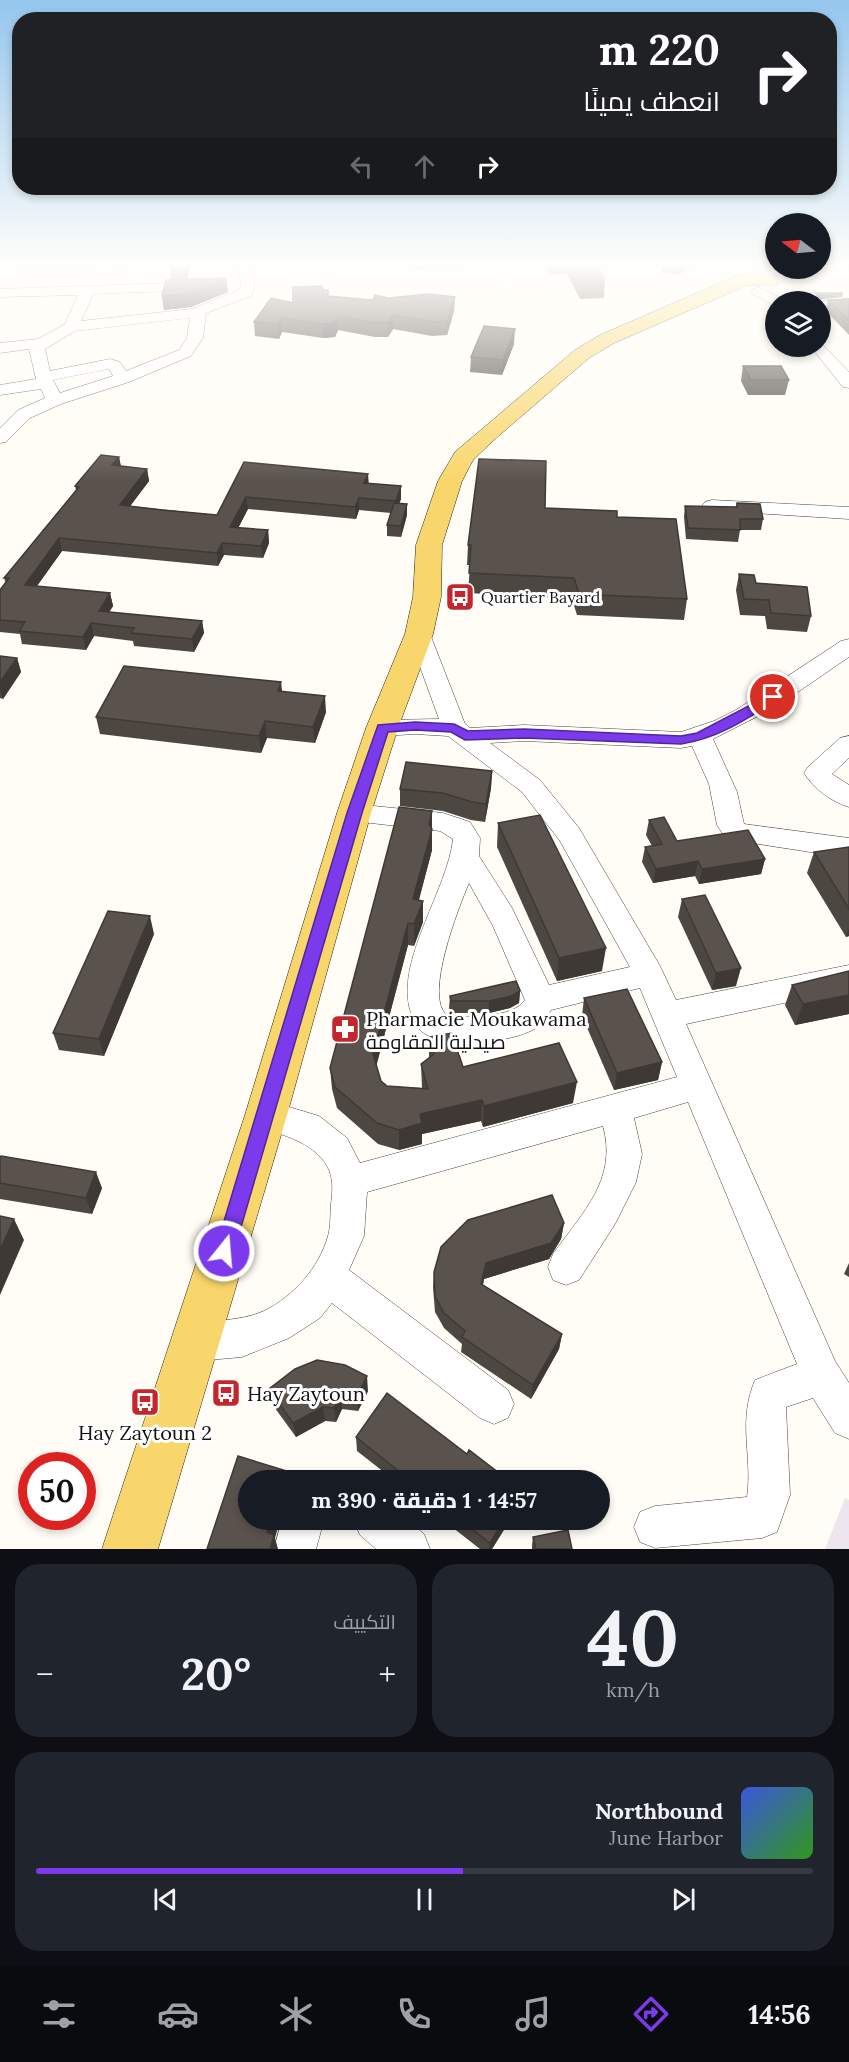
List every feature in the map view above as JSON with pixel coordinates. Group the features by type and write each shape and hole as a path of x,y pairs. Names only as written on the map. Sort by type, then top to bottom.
{"main road":[{"path":"130,1549 197,1342 354,813 382,728 419,634 427,597 429,544 450,481 463,457 533,393 582,354 614,337"}],"street":[{"path":"0,348 42,343 52,337"},
{"path":"0,438 18,417 55,400 123,378 185,353 195,337"},
{"path":"42,343 37,353 45,380 55,400"},
{"path":"828,357 847,377"},
{"path":"0,390 110,364 114,365 123,378"},
{"path":"712,506 849,513"},
{"path":"419,634 460,732 531,786 551,810 570,835 648,974 821,1375 849,1419"},
{"path":"382,728 415,726 460,732 681,740 700,737 737,719 808,675 849,646"},
{"path":"700,737 722,784 728,804 730,827 735,832 849,848"},
{"path":"849,744 817,773 823,780 849,798"},
{"path":"354,813 443,822 461,829 467,838 465,858 441,919 424,981 425,1003 430,1019 440,1027 453,1029 489,1028 528,1018 536,1011 540,1000 518,949 483,880 465,858"},
{"path":"540,1000 648,974"},
{"path":"666,1016 849,977"},
{"path":"351,1181 696,1086"},
{"path":"566,1267 618,1187 625,1166 625,1152 615,1109"},
{"path":"197,1342 242,1338 276,1324 307,1305 328,1277 346,1236 351,1181 334,1149 307,1127 266,1115"},
{"path":"328,1277 494,1404"},
{"path":"656,1527 762,1517 769,1495 765,1414 769,1394 821,1375"},
{"path":"295,1549 300,1530"},
{"path":"387,1530 409,1549"}],"shaded area":[{"path":"845,1498 849,1500 849,1549 825,1549"}],"building":[{"path":"479,337 512,337 503,360 471,357"},
{"path":"743,366 781,366 789,380 751,380"},
{"path":"101,455 119,457 112,465 147,469 120,505 162,510 217,515 244,462 368,474 364,483 401,486 396,501 359,498 355,507 246,497 230,527 268,530 261,546 222,543 217,553 59,538 25,585 110,593 99,611 202,621 192,639 131,633 134,628 91,623 83,637 19,631 25,622 0,620 0,590 9,578 4,578 79,487 75,486"},
{"path":"479,459 546,461 545,508 617,511 617,517 676,519 687,599 579,594 574,578 469,573 471,545 468,545"},
{"path":"394,503 407,504 401,526 387,525"},
{"path":"737,503 760,504 763,519 740,519 740,530 688,528 685,506 737,507"},
{"path":"739,574 754,575 756,583 807,587 811,616 771,613 769,600 744,599"},
{"path":"0,656 17,658 0,682"},
{"path":"124,666 281,682 278,691 325,696 313,727 265,721 259,736 96,717"},
{"path":"406,762 492,771 486,804 443,793 400,789"},
{"path":"399,807 432,811 429,824 432,829 413,899 423,901 414,924 408,923 373,1054 381,1081 387,1086 428,1089 421,1064 434,1054 429,1037 452,1033 463,1067 559,1043 577,1082 484,1106 482,1100 420,1114 422,1123 399,1130 377,1123 335,1087 330,1068"},
{"path":"540,815 606,948 559,958 498,823"},
{"path":"664,817 677,841 748,830 765,859 702,869 698,861 656,869 645,847 662,844 649,820"},
{"path":"849,847 849,909 814,852"},
{"path":"705,895 741,968 716,973 682,899"},
{"path":"108,911 150,916 99,1039 53,1033"},
{"path":"849,971 849,995 803,1004 792,985"},
{"path":"516,981 520,991 511,996 489,1001 451,1001 450,996"},
{"path":"627,989 662,1062 617,1073 584,998"},
{"path":"1,1156 96,1172 86,1198 0,1183"},
{"path":"552,1195 564,1223 551,1243 486,1263 481,1284 562,1334 533,1385 462,1337 465,1331 444,1313 435,1296 434,1272 441,1247 468,1220"},
{"path":"0,1216 14,1219 0,1250"},
{"path":"317,1360 345,1365 367,1376 357,1396 340,1395 334,1408 323,1407 293,1423 269,1389 295,1369"},
{"path":"387,1393 467,1454 469,1450 495,1470 397,1470 356,1437"},
{"path":"238,1456 283,1470 238,1470 238,1530 268,1530 267,1532 274,1535 270,1549 207,1549"},
{"path":"473,1530 498,1530 490,1543"},
{"path":"568,1530 572,1549 536,1549 533,1537"}],"place":[{"name":"Quartier Bayard","path":"460,597"},
{"name":"Pharmacie Moukawama صيدلية المقاومة","path":"345,1029"},
{"name":"Hay Zaytoun","path":"226,1393"},
{"name":"Hay Zaytoun 2","path":"145,1402"}],"route":[{"path":"224,1251 354,813 382,728 415,726 454,728 465,736 524,733 681,740 700,737 737,719 773,697"}]}
